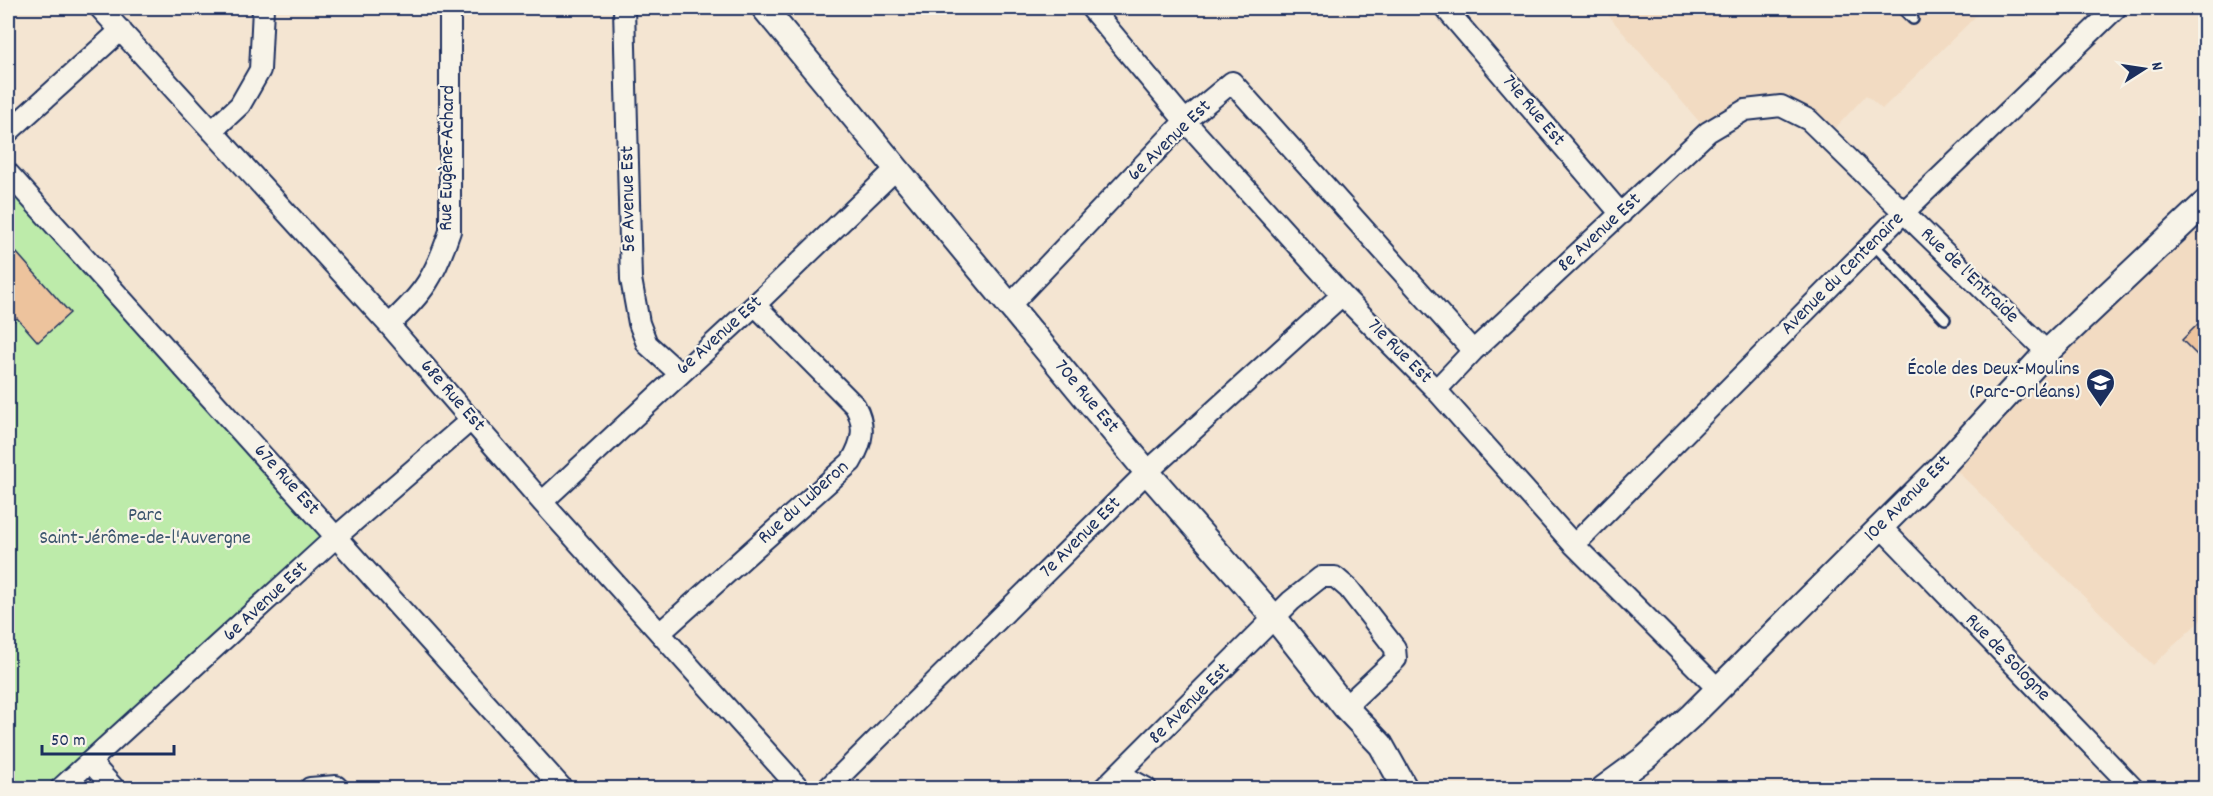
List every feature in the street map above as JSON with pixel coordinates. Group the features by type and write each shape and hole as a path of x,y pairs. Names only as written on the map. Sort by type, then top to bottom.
{"street":[{"name":"68e Rue Est","path":"100,8 389,325 542,502 799,789"},
{"path":"212,130 240,105 260,70 263,8"},
{"name":"Rue Eugène-Achard","path":"389,325 423,291 438,266 450,231 450,8"},
{"name":"5e Avenue Est","path":"624,8 631,279 639,323 647,344 679,373"},
{"name":"70e Rue Est","path":"764,8 1148,472 1274,618 1345,707 1381,745 1405,789"},
{"name":"71e Rue Est","path":"1091,8 1185,121 1342,295 1437,390 1574,545 1717,688"},
{"name":"74e Rue Est","path":"1445,8 1621,214"},
{"name":"Avenue du Centenaire","path":"1574,545 1904,213 2116,8"},
{"path":"8,132 121,30"},
{"name":"6e Avenue Est","path":"1010,305 1185,121 1232,82 1473,351"},
{"name":"8e Avenue Est","path":"1437,390 1473,351 1708,132 1745,110 1781,106"},
{"name":"Rue de l'Entraide","path":"1781,106 1809,120 2047,352"},
{"name":"6e Avenue Est","path":"542,502 755,305 896,169"},
{"name":"67e Rue Est","path":"8,173 562,789"},
{"name":"10e Avenue Est","path":"1604,789 1645,758 1717,688 1947,461 2047,352 2205,202"},
{"name":"7e Avenue Est","path":"828,789 1148,472 1342,295"},
{"name":"Rue du Luberon","path":"660,633 851,462 861,446 862,420 855,406 755,305"},
{"name":"6e Avenue Est","path":"61,789 337,537 472,419"},
{"name":"Rue de Sologne","path":"1881,527 2133,789"},
{"name":"8e Avenue Est","path":"1104,789 1274,618 1321,577 1335,577 1349,589 1391,639 1395,648 1396,659 1345,707"},
{"path":"91,763 114,789"},
{"path":"1120,774 1146,789"},
{"path":"310,789 336,786 338,789"}],"lane":[{"path":"1902,8 1913,19"},
{"path":"1873,244 1945,319"}],"shaded area":[{"path":"1602,8 1984,8 1882,109 1866,95 1827,137 1781,106 1708,132"},
{"name":"École des Deux-Moulins (Parc-Orléans)","path":"2205,202 2205,616 2153,665 1947,461"}],"green space":[{"name":"Parc Saint-Jérôme-de-l'Auvergne","path":"8,173 337,536 61,788 8,788"}],"building":[{"path":"8,243 70,313 38,342 17,318 8,326"},
{"path":"2205,317 2205,363 2182,340"}],"place":[{"name":"École des Deux-Moulins (Parc-Orléans)","path":"2101,408"}]}
